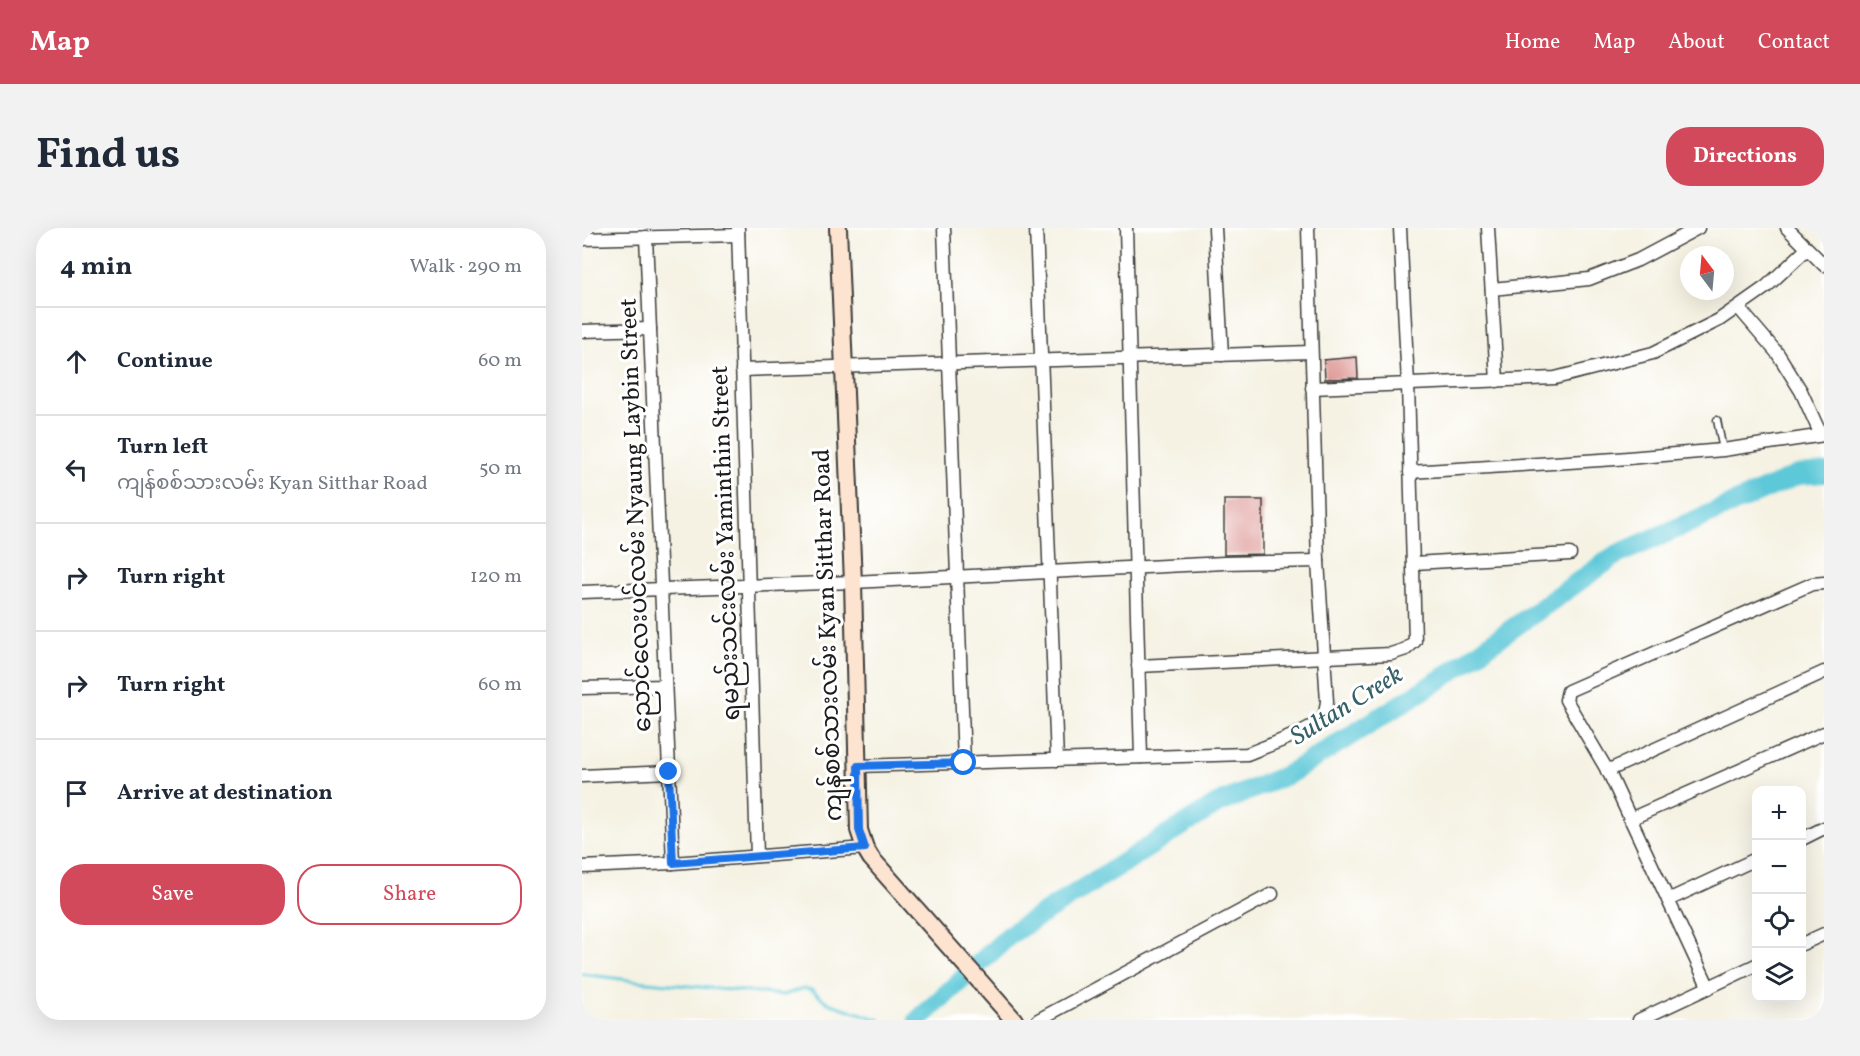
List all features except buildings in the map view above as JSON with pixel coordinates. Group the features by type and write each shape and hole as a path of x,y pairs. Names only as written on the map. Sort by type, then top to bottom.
{"main road":[{"name":"ကျန်စစ်သားလမ်း Kyan Sitthar Road","path":"838,228 853,582 859,830 871,858 1014,1020"}],"street":[{"path":"944,228 964,763"},
{"path":"1036,228 1057,760"},
{"path":"1126,228 1141,757"},
{"path":"1215,228 1222,355"},
{"path":"858,766 1247,754 1314,725 1324,716 1327,702 1318,561 1308,228"},
{"path":"1138,666 1391,654 1406,649 1415,641 1408,384 1400,228"},
{"path":"1488,228 1497,381"},
{"path":"1492,289 1589,279 1638,260 1698,228"},
{"path":"1787,228 1824,265"},
{"path":"582,239 738,231"},
{"name":"ရမည်းသင်းလမ်း Yaminthin Street","path":"738,231 757,856"},
{"name":"ညောင်လေးပင်လမ်း Nyaung Laybin Street","path":"646,237 673,863"},
{"path":"1312,388 1555,378 1653,353 1719,320 1766,287 1807,249"},
{"path":"1410,472 1723,450 1823,435 1801,391 1778,354 1738,306"},
{"path":"582,331 650,329"},
{"path":"742,370 1311,352"},
{"path":"1414,563 1570,554"},
{"path":"582,592 1318,561"},
{"path":"1709,988 1607,771 1566,700 1568,691 1812,584 1824,583"},
{"path":"1607,771 1824,672"},
{"path":"582,688 665,686"},
{"path":"1630,819 1824,733"},
{"path":"582,776 669,772"},
{"path":"1806,837 1824,828"},
{"path":"582,867 673,863 865,848"},
{"path":"1668,900 1752,861"},
{"path":"1038,1020 1272,894"},
{"path":"1806,942 1824,934"},
{"path":"1639,1020 1752,967"}],"lane":[{"path":"1717,420 1723,450"}],"waterway":[{"name":"Sultan Creek","path":"918,1020 1012,933 1217,804 1289,774 1441,679 1616,555 1798,475 1824,473"},
{"path":"582,974 784,995 804,988 812,990 828,1003 880,1020"}],"route":[{"path":"669,772 673,863 865,848 859,830 858,766 964,763"}]}
